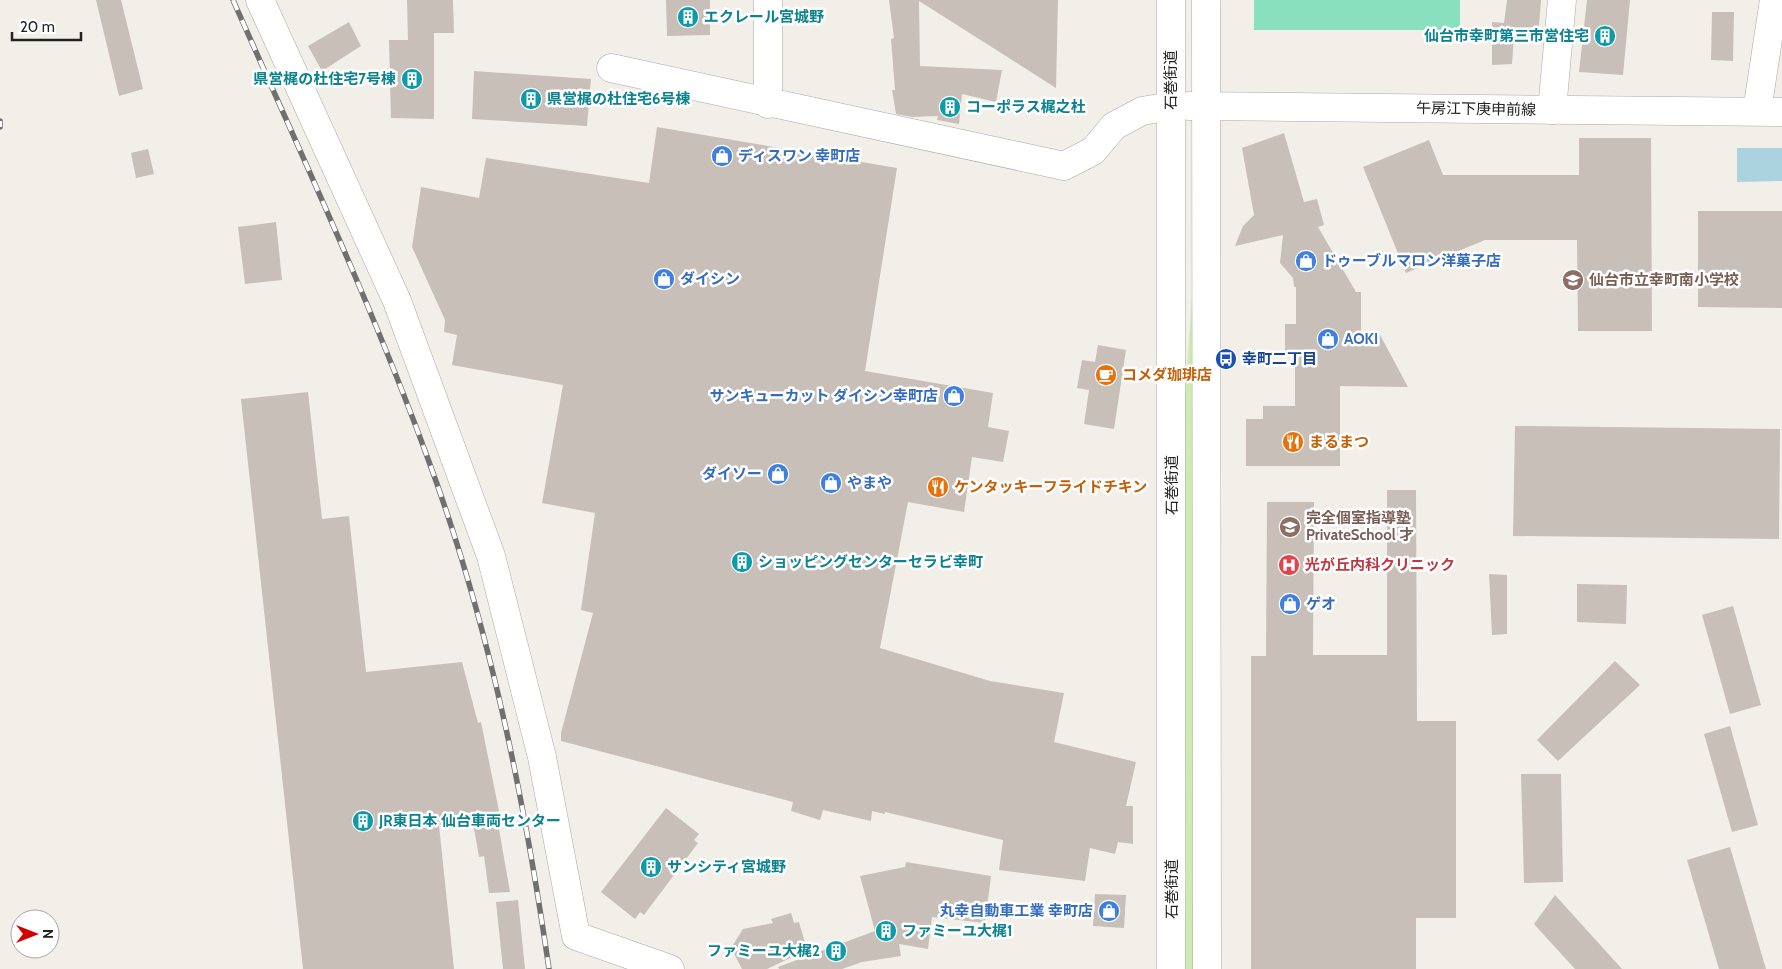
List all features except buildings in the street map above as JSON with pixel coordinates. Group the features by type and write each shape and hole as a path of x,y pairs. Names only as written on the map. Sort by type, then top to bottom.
{"street":[{"path":"260,0 397,301 491,556 542,757 576,936 670,969"},
{"path":"768,0 768,104"},
{"name":"石巻街道","path":"1171,0 1172,969"},
{"path":"1206,0 1207,969"},
{"path":"1552,110 1562,0"},
{"path":"1770,112 1774,0"},
{"name":"午房江下庚申前線","path":"611,68 768,104 1064,166 1093,151 1114,126 1142,112 1170,106 1770,112"}],"green space":[{"path":"1254,0 1460,0 1460,30 1254,30"},
{"path":"1192,297 1198,297 1192,880 1195,969 1184,969 1186,880 1183,425"}],"water":[{"path":"1737,148 1782,148 1782,181 1737,182"}],"railway":[{"path":"233,0 383,343 450,521 469,584 502,711 528,840 549,969"},
{"path":"0,121 0,127"}],"place":[{"name":"エクレール宮城野","path":"688,17"},
{"name":"仙台市幸町第三市営住宅","path":"1605,36"},
{"name":"県営梶の杜住宅7号棟","path":"412,79"},
{"name":"県営梶の杜住宅6号棟","path":"531,99"},
{"name":"コーポラス梶之杜","path":"950,107"},
{"name":"ディスワン 幸町店","path":"722,156"},
{"name":"ドゥーブルマロン洋菓子店","path":"1306,261"},
{"name":"ダイシン","path":"664,279"},
{"name":"仙台市立幸町南小学校","path":"1573,280"},
{"name":"AOKI","path":"1328,339"},
{"name":"幸町二丁目","path":"1226,359"},
{"name":"コメダ珈琲店","path":"1106,375"},
{"name":"サンキューカット ダイシン幸町店","path":"954,396"},
{"name":"まるまつ","path":"1293,442"},
{"name":"ダイソー","path":"778,474"},
{"name":"やまや","path":"831,483"},
{"name":"ケンタッキーフライドチキン","path":"938,487"},
{"name":"完全個室指導塾 PrivateSchool 才","path":"1290,527"},
{"name":"ショッピングセンターセラビ幸町","path":"742,562"},
{"name":"光が丘内科クリニック","path":"1289,565"},
{"name":"ゲオ","path":"1290,604"},
{"name":"JR東日本 仙台車両センター","path":"363,821"},
{"name":"サンシティ宮城野","path":"651,867"},
{"name":"丸幸自動車工業 幸町店","path":"1109,911"},
{"name":"ファミーユ大梶1","path":"886,931"},
{"name":"ファミーユ大梶2","path":"836,951"}]}
